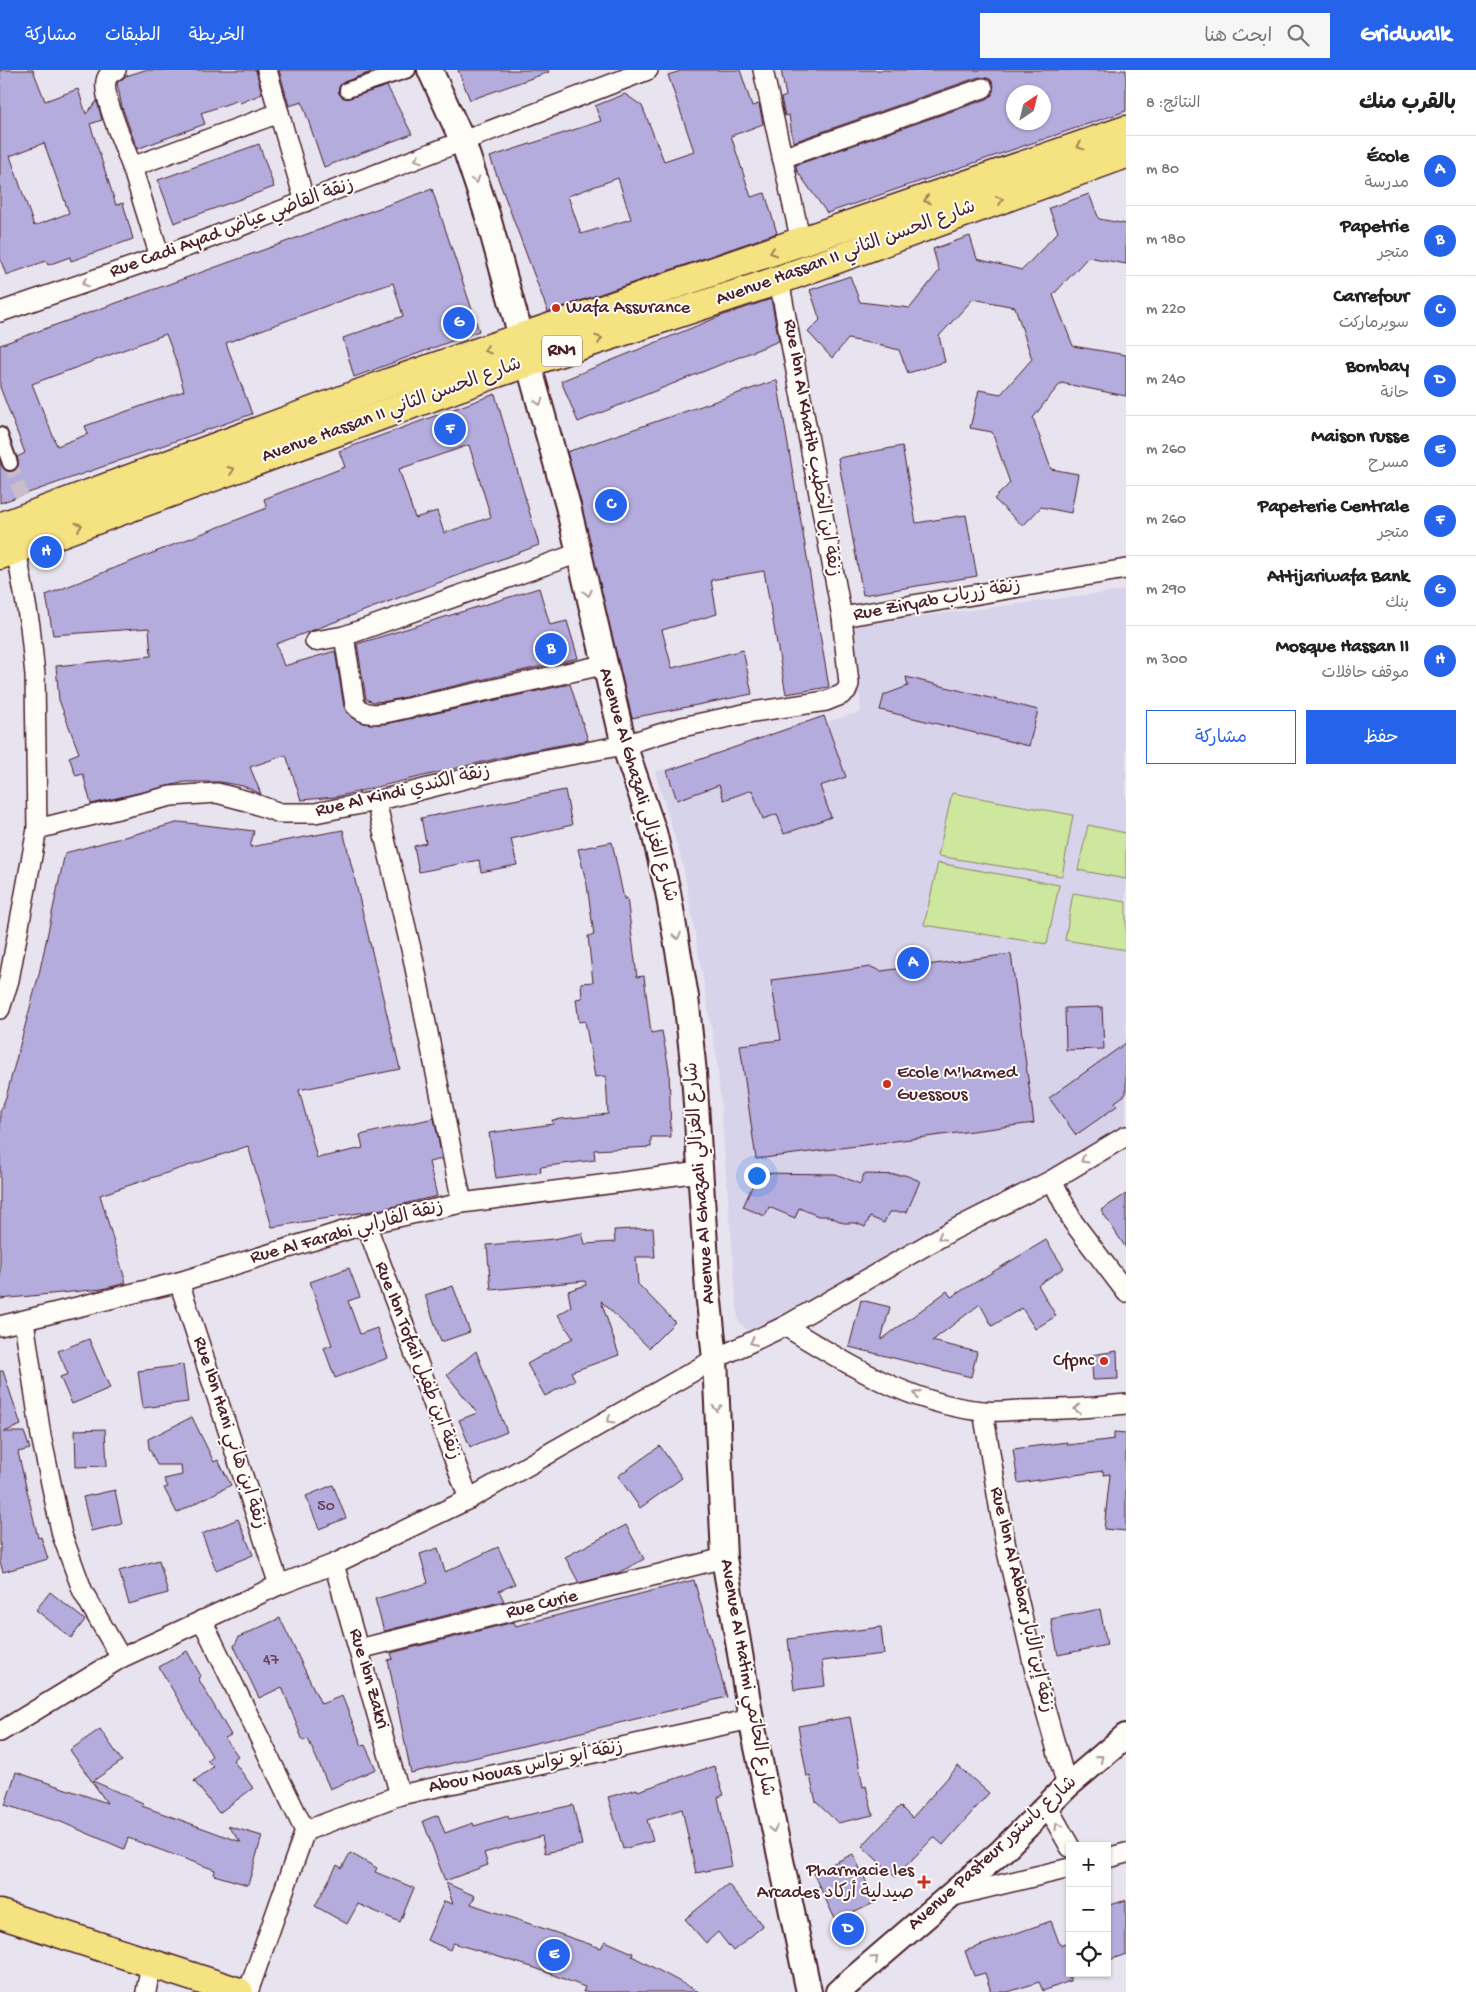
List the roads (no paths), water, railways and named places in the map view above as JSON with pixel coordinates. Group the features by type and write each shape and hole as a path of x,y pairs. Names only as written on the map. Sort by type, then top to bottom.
{"main road":[{"name":"Avenue Hassan II شارع الحسن الثاني","path":"8,552 801,242 1126,130"},
{"name":"Avenue Hassan II شارع الحسن الثاني","path":"0,527 391,382 524,350 779,280 1126,154"},
{"path":"0,1914 239,1992"}],"street":[{"path":"116,70 109,75 105,83 108,100 132,167 160,257"},
{"path":"267,70 305,202"},
{"path":"347,90 408,70"},
{"name":"Avenue Al Ghazali شارع الغزالي","path":"430,70 463,142 487,214 579,553 603,665 624,745 654,832 678,941 694,1073 708,1292 715,1359"},
{"name":"Rue Cadi Ayad زنقة القاضي عياض","path":"0,312 160,257 648,70"},
{"path":"763,70 801,242"},
{"path":"782,158 983,88"},
{"path":"132,167 279,113"},
{"name":"Rue Ibn Al Khatib زنقة ابن الخطيب","path":"779,280 842,617"},
{"path":"0,435 10,463"},
{"path":"0,1009 9,980 36,829 35,675 30,626 8,552"},
{"path":"315,641 344,636 579,553"},
{"name":"Rue Ziryab زنقة زرياب","path":"624,745 682,727 752,712 826,701 840,696 847,690 849,684 842,617 1126,569"},
{"path":"344,636 355,705 366,713 374,714 603,665"},
{"name":"Rue Al Kindi زنقة الكندي","path":"36,829 171,796 191,794 216,794 247,801 280,813 316,813 376,801 532,762 624,745"},
{"path":"376,801 412,953 462,1203"},
{"path":"0,1732 121,1658 279,1585 334,1564 469,1498 715,1359 785,1326 953,1230 1052,1180 1126,1136"},
{"name":"Rue Al Farabi زنقة الفارابي","path":"0,1326 179,1282 366,1224 462,1203 700,1172"},
{"path":"1052,1180 1073,1222 1126,1292"},
{"name":"Rue Ibn Tofail زنقة ابن طفيل","path":"366,1224 469,1498"},
{"name":"Rue Ibn Hani زنقة ابن هاني","path":"179,1282 279,1585"},
{"path":"24,1321 41,1436 62,1535 83,1592 121,1658"},
{"path":"785,1326 856,1369 916,1394 950,1405 983,1411 1075,1409 1126,1404"},
{"name":"Avenue Al Hatimi شارع الحاتمي","path":"715,1359 724,1558 751,1719 809,1992"},
{"name":"Rue Ibn Al Abbar زنقة إبن الأبار","path":"983,1411 1006,1547 1037,1680 1067,1786"},
{"name":"Rue Curie","path":"359,1649 724,1558"},
{"name":"Rue Ibn Zakri","path":"334,1564 400,1795"},
{"path":"202,1620 305,1831 248,1992"},
{"name":"Abou Nouas زنقة أبو نواس","path":"305,1831 400,1795 751,1719"},
{"name":"Avenue Pasteur شارع باستور","path":"838,1992 945,1898 1002,1851 1067,1786 1126,1736"},
{"path":"1047,1806 1067,1842"},
{"path":"1111,1857 1126,1853"},
{"path":"945,1898 1066,1869"},
{"path":"146,1992 151,1964"}],"tunnel":[{"path":"10,463 29,516"}],"place":[{"name":"Wafa Assurance","path":"556,308"},
{"name":"Attijariwafa Bank","path":"459,323"},
{"name":"Papeterie Centrale","path":"450,429"},
{"name":"Carrefour","path":"611,505"},
{"name":"Mosque Hassan II","path":"46,552"},
{"name":"Papetrie","path":"551,649"},
{"name":"École","path":"913,963"},
{"name":"Ecole M'hamed Guessous","path":"887,1084"},
{"name":"Cfpnc","path":"1104,1361"},
{"name":"Pharmacie les Arcades صيدلية أركاد","path":"924,1882"},
{"name":"Bombay","path":"848,1929"},
{"name":"Maison russe","path":"554,1955"}]}
